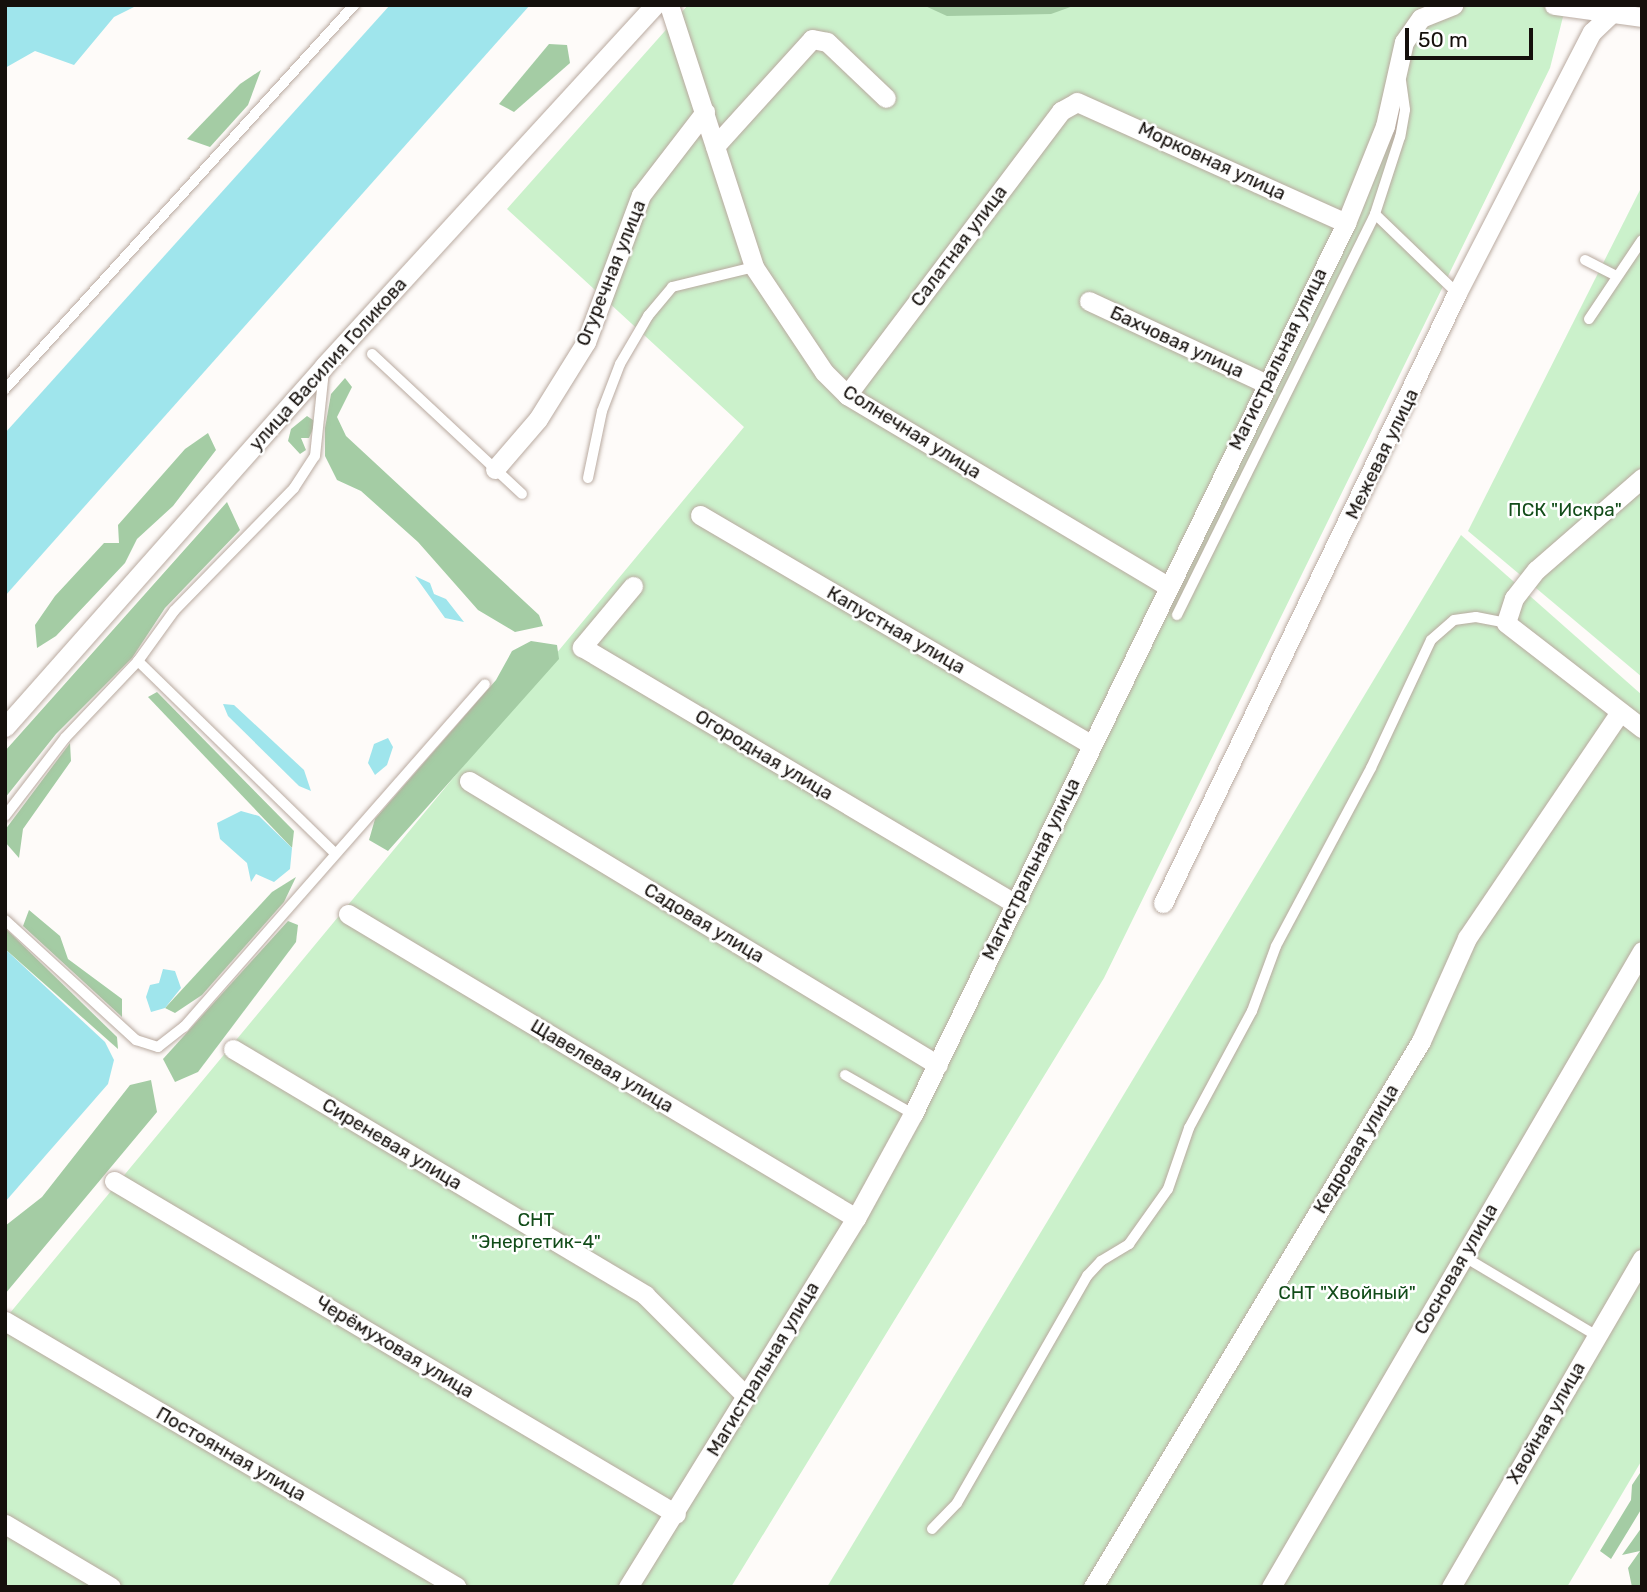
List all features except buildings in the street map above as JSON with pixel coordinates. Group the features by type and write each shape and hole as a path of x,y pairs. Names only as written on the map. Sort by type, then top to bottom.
{"street":[{"name":"улица Василия Голикова","path":"5,727 324,366 654,5"},
{"name":"Солнечная улица","path":"669,5 754,267 804,347 847,395 1167,586"},
{"name":"Магистральная улица","path":"628,1587 676,1514 856,1218 913,1114 1265,383 1346,223 1385,126 1398,67 1411,28 1421,18 1453,5"},
{"path":"1554,5 1642,17"},
{"name":"Межевая улица","path":"1163,903 1457,293 1592,32 1612,13"},
{"path":"715,146 812,39 827,42 887,98"},
{"name":"Морковная улица","path":"1077,102 1346,223"},
{"name":"Салатная улица","path":"847,395 1061,111 1077,102"},
{"name":"Огуречная улица","path":"495,469 538,419 586,342 641,195 705,112"},
{"name":"Бахчовая улица","path":"1089,301 1265,383"},
{"path":"1642,478 1536,570 1514,598 1506,623 1642,728"},
{"name":"Капустная улица","path":"700,515 1091,745"},
{"name":"Огородная улица","path":"634,586 582,647 1014,903"},
{"name":"Кедровая улица","path":"1093,1587 1421,1041 1467,938 1620,712"},
{"name":"Садовая улица","path":"470,781 938,1065"},
{"name":"Щавелевая улица","path":"348,914 856,1218"},
{"name":"Сосновая улица","path":"1271,1587 1642,951"},
{"name":"Сиреневая улица","path":"233,1049 645,1296 746,1396"},
{"name":"Черёмуховая улица","path":"114,1181 676,1514"},
{"name":"Хвойная улица","path":"1451,1587 1642,1259"},
{"name":"Постоянная улица","path":"5,1321 457,1587"},
{"path":"5,1524 111,1587"}],"lane":[{"path":"5,389 354,5"},
{"path":"1177,615 1375,214 1405,110 1398,67"},
{"path":"1375,214 1457,293"},
{"path":"1589,319 1642,240"},
{"path":"1584,260 1616,276"},
{"path":"588,478 602,411 620,363 648,316 672,288 754,267"},
{"path":"372,354 522,494"},
{"path":"5,816 65,738 138,662 174,611 294,488 316,456 324,366"},
{"path":"932,1529 957,1503 1087,1276 1101,1261 1129,1244 1168,1189 1189,1128 1252,1011 1276,946 1371,768 1431,640 1454,620 1476,617 1506,623"},
{"path":"138,662 335,853"},
{"path":"5,920 136,1040 158,1047 184,1027 485,684"},
{"path":"845,1075 913,1114"},
{"path":"1464,1256 1597,1336"}],"green space":[{"name":"СНТ \"Энергетик-4\"","path":"688,5 1566,5 1550,68 1104,978 731,1587 5,1587 5,1319 744,427 507,209"},
{"path":"923,5 1076,5 1051,14 947,16"},
{"path":"549,44 567,45 570,63 514,112 499,104"},
{"path":"261,70 248,105 210,147 187,139 240,84"},
{"name":"ПСК \"Искра\"","path":"1642,186 1642,677 1468,531"},
{"path":"345,378 352,387 337,417 346,436 539,615 543,626 515,632 478,610 418,542 361,491 337,480 325,456 325,428 331,394"},
{"path":"307,416 316,422 309,438 301,438 306,450 300,454 288,441 291,429"},
{"path":"208,433 216,450 173,506 137,539 125,563 56,636 37,648 35,625 55,596 104,543 119,543 118,525 185,449"},
{"path":"227,502 240,530 165,608 132,658 56,734 5,798 5,751"},
{"name":"СНТ \"Хвойный\"","path":"1461,535 1642,695 1642,1460 1567,1587 827,1587"},
{"path":"531,641 557,645 559,659 388,851 369,840 375,819 496,680 512,651"},
{"path":"157,692 294,831 292,848 148,697"},
{"path":"70,743 71,761 23,829 19,858 5,842 5,830"},
{"path":"296,877 284,902 202,995 175,1013 165,1008 272,892"},
{"path":"29,910 60,936 68,959 122,999 122,1017 23,926"},
{"path":"288,921 298,925 296,942 198,1072 175,1082 163,1059"},
{"path":"5,928 117,1037 118,1049 5,949"},
{"path":"151,1080 157,1112 5,1294 5,1226 42,1197 130,1085"},
{"path":"1642,1470 1642,1508 1611,1559 1600,1551 1631,1500 1632,1485"},
{"path":"1642,1527 1642,1587 1632,1587 1628,1568 1640,1551 1622,1555"}],"water":[{"path":"5,5 138,5 114,17 74,65 35,51 5,68"},
{"path":"390,5 530,5 5,596 5,433"},
{"path":"415,576 430,583 434,594 446,599 464,622 445,618"},
{"path":"223,704 234,705 304,770 311,791 299,786 228,716"},
{"path":"388,738 393,747 387,765 375,775 368,763 374,744"},
{"path":"241,811 259,816 292,848 290,869 274,882 256,874 251,882 247,863 220,839 217,823"},
{"path":"5,949 105,1042 114,1060 108,1084 5,1202"},
{"path":"163,969 175,971 181,988 165,1008 151,1012 146,997 150,985 159,983"}]}
